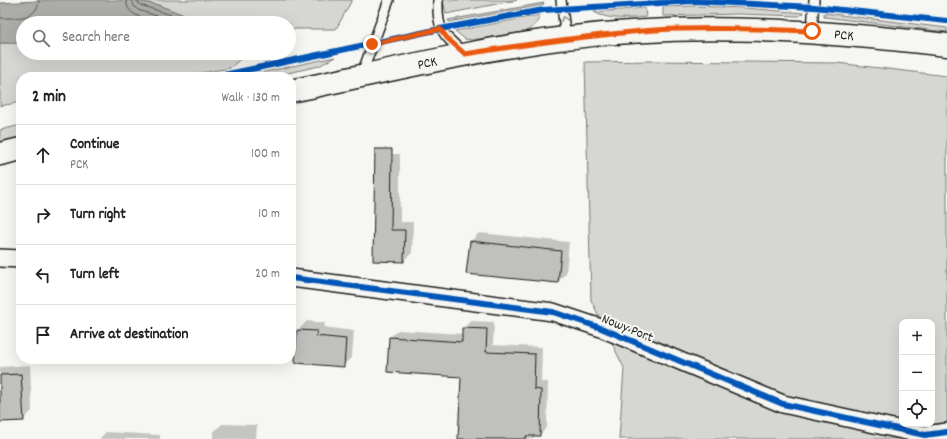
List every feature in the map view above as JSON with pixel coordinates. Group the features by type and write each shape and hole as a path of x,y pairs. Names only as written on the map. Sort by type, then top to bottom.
{"street":[{"name":"PCK","path":"296,90 465,54 566,38 655,30 736,28 812,31 947,45"},
{"path":"0,154 16,150"},
{"path":"0,258 16,259"},
{"name":"Nowy Port","path":"296,279 553,312 601,328 783,404 925,435 947,432"}],"lane":[{"path":"361,77 389,0"},
{"path":"438,0 437,19 440,29 448,39 465,54"},
{"path":"560,0 566,38"},
{"path":"812,31 814,0"}],"shaded area":[{"path":"133,0 352,0 336,29 296,29 296,16 185,16 158,5"},
{"path":"443,0 517,0 446,14"},
{"path":"544,3 543,5 449,22 448,20"},
{"path":"694,6 745,8 804,13 799,16 739,14 663,16 663,7"},
{"path":"645,8 646,17 613,18 594,12"},
{"path":"824,13 947,28 947,32 824,17"},
{"path":"540,15 538,21 530,29 524,32 472,40 465,39 455,31"},
{"path":"0,43 16,43 16,60 239,60 230,68 206,72 16,72 16,103 0,106"},
{"path":"335,57 319,66 292,72 264,72"},
{"path":"653,61 837,63 947,76 947,439 619,439 624,368 591,300 585,62"},
{"path":"16,126 16,139 0,143 0,130"}],"water":[{"path":"55,0 133,0 158,5 185,16 16,16 16,43 0,43 0,3"}],"building":[{"path":"375,149 392,149 391,230 405,230 404,262 373,261"},
{"path":"470,241 561,251 558,283 466,274"},
{"path":"462,328 487,329 486,352 535,354 534,389 541,390 540,436 526,436 526,439 458,439 461,377 387,372 389,337 462,342"},
{"path":"297,330 317,331 316,336 346,339 344,367 296,363"},
{"path":"21,374 24,421 0,422 0,375"}],"cycle path":[{"path":"296,60 440,29 543,10 693,1 814,7 947,21"},
{"path":"238,72 294,60"},
{"path":"296,279 553,312 601,328 783,404 925,435 947,432"}],"route":[{"path":"372,44 440,29 448,39 465,54 566,38 655,30 736,28 812,31"}]}
